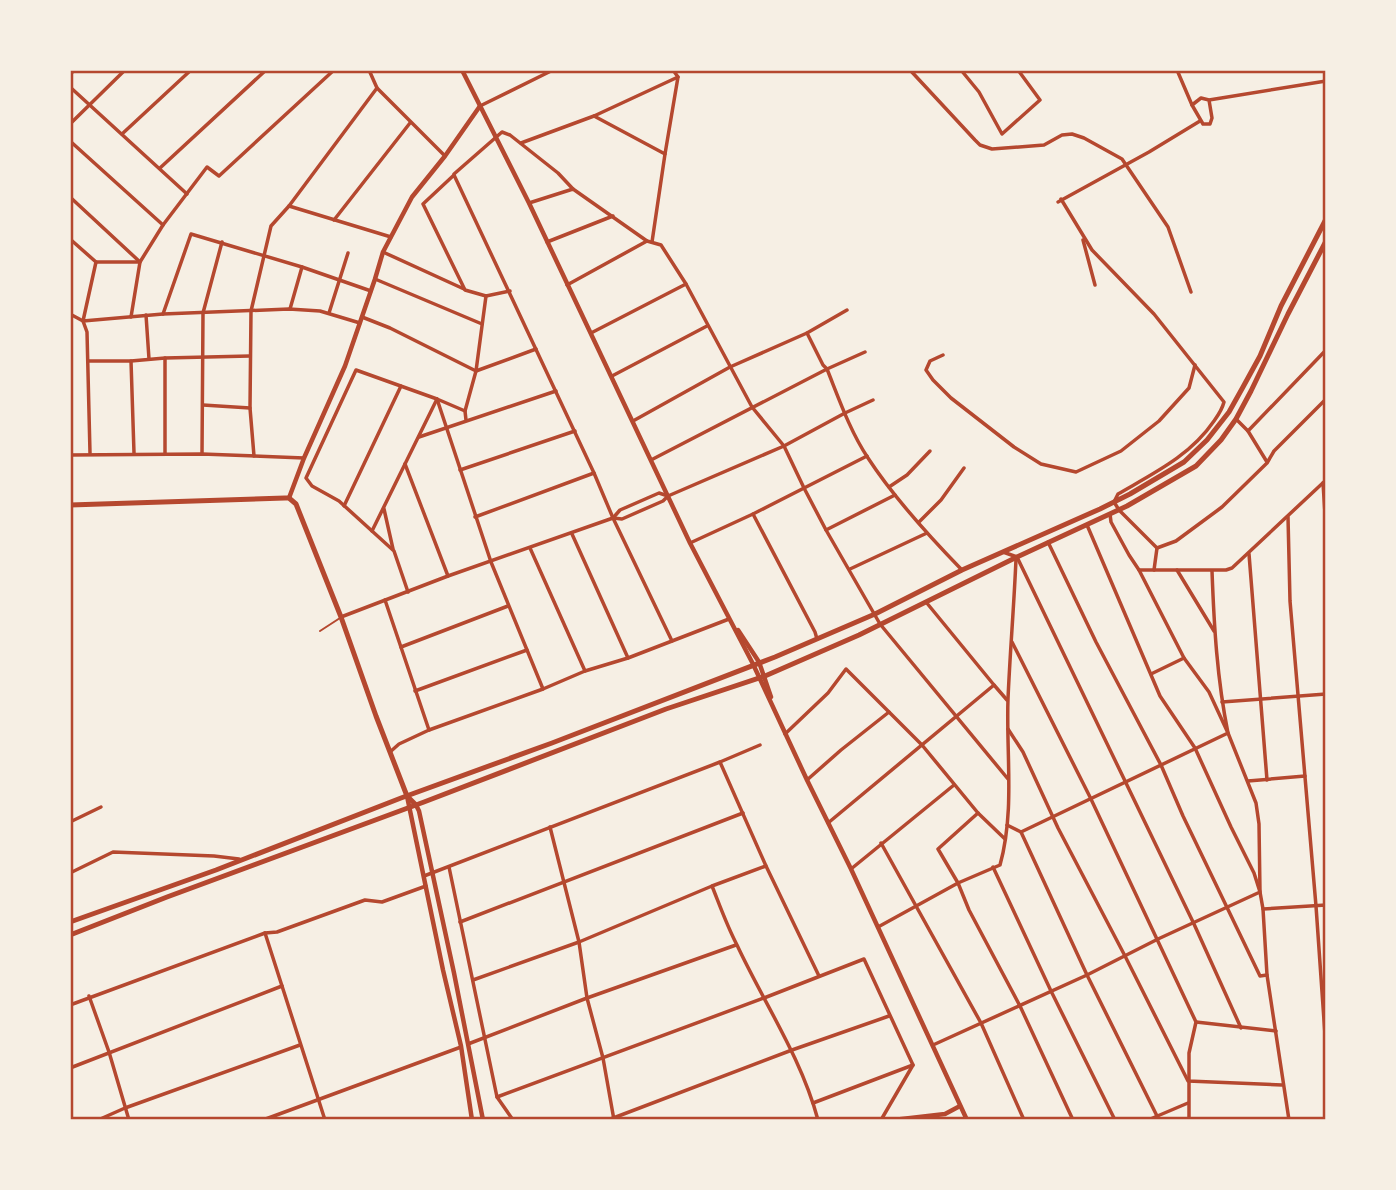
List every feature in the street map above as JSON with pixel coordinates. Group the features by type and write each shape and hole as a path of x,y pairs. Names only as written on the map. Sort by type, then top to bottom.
{"main road":[{"path":"462,70 529,203 690,543 729,619 756,663 785,734 851,869 967,1120"},
{"path":"289,498 345,366 383,252 412,197 480,106"},
{"path":"70,922 552,743 817,639 1130,494 1184,462 1229,412 1260,356 1281,306 1323,231 1326,219"},
{"path":"70,935 654,714 762,677 859,635 1119,510 1196,466 1221,440 1236,419 1326,241"},
{"path":"70,505 289,498 296,504 407,796 461,1046 472,1120"},
{"path":"407,796 416,804 433,873 483,1120"},
{"path":"893,1120 945,1114 960,1106"}],"street":[{"path":"70,75 74,70"},
{"path":"70,124 125,70"},
{"path":"122,134 191,70"},
{"path":"160,168 266,70"},
{"path":"131,317 140,262 163,225 207,167 219,176 334,70"},
{"path":"369,70 377,89 445,156"},
{"path":"480,106 553,70"},
{"path":"649,242 678,77 673,70"},
{"path":"910,70 975,140 986,148 1044,145 1062,135 1072,134 1119,157 1127,164 1168,228 1191,292"},
{"path":"961,70 979,93 1002,134 1040,100 1018,70"},
{"path":"1177,70 1200,121 1206,125 1210,124 1212,118 1209,100"},
{"path":"521,143 594,116 678,77"},
{"path":"1192,105 1201,98 1209,100 1326,81"},
{"path":"70,87 187,194"},
{"path":"254,456 250,408 251,311 271,226 377,89"},
{"path":"594,116 665,154"},
{"path":"1157,548 1119,510 1114,502 1117,494 1183,455 1206,433 1223,410 1224,401 1154,314 1092,250 1060,200 1200,121"},
{"path":"334,220 410,123"},
{"path":"465,290 423,204 502,132 521,143 573,189 649,242 661,245 686,284 752,407 784,446 826,530 880,624 1008,779"},
{"path":"70,141 163,225"},
{"path":"454,174 671,641"},
{"path":"529,203 573,189"},
{"path":"70,197 140,262"},
{"path":"289,206 391,237"},
{"path":"547,242 612,216"},
{"path":"163,314 191,234 371,291"},
{"path":"1082,235 1095,285"},
{"path":"70,239 96,262 140,262"},
{"path":"202,454 203,313 222,242"},
{"path":"567,285 649,242"},
{"path":"383,252 465,290 486,296 510,292"},
{"path":"329,313 348,253"},
{"path":"90,454 89,361 87,332 83,321 96,262"},
{"path":"289,309 302,267"},
{"path":"375,279 482,324"},
{"path":"591,333 686,284"},
{"path":"466,420 465,411 476,371 486,296"},
{"path":"70,314 83,321 163,314 289,309 320,311 360,323"},
{"path":"633,421 730,367 807,333 847,310"},
{"path":"146,315 149,359"},
{"path":"362,317 476,371 536,349"},
{"path":"611,376 707,326"},
{"path":"807,333 827,369 867,456 895,495 962,570"},
{"path":"1248,431 1326,350"},
{"path":"651,460 865,352"},
{"path":"943,355 930,361 926,369 951,398 1006,441 1041,464 1076,472 1121,451 1159,421 1189,388 1195,365"},
{"path":"89,361 250,356"},
{"path":"165,358 165,454"},
{"path":"131,361 134,454"},
{"path":"394,551 339,501 312,486 306,478 355,370 465,411"},
{"path":"344,506 401,386"},
{"path":"418,437 556,391"},
{"path":"437,399 491,562 543,689"},
{"path":"372,531 437,399"},
{"path":"1157,548 1176,541 1222,507 1326,399"},
{"path":"613,518 622,519 663,501 668,496 784,446 873,400"},
{"path":"203,405 250,408"},
{"path":"1236,419 1248,431 1267,463"},
{"path":"460,470 575,431"},
{"path":"889,487 907,475 930,451"},
{"path":"70,455 202,454 304,458"},
{"path":"690,543 867,456"},
{"path":"405,464 448,576"},
{"path":"919,522 941,500 964,468"},
{"path":"475,517 594,473"},
{"path":"1139,570 1232,568 1324,481"},
{"path":"1324,481 1326,529"},
{"path":"341,617 448,576 572,534 613,518 620,510 659,493 668,496"},
{"path":"826,530 895,495"},
{"path":"384,507 394,551 408,592"},
{"path":"753,514 817,639"},
{"path":"1110,514 1111,522 1184,658 1209,692 1248,781 1256,803 1259,824 1260,892"},
{"path":"1288,517 1290,601 1326,1049"},
{"path":"1086,524 1160,696 1195,748 1254,873 1263,909 1267,975 1289,1120"},
{"path":"850,569 928,533"},
{"path":"572,534 628,658"},
{"path":"1048,542 1096,642 1161,765 1259,976 1267,975"},
{"path":"530,548 585,671"},
{"path":"1154,570 1157,548"},
{"path":"1003,552 1017,557 1194,924 1241,1028"},
{"path":"1249,554 1267,780"},
{"path":"878,927 958,883 1000,865 1007,825 1008,700 1017,557"},
{"path":"1177,570 1215,631"},
{"path":"1212,570 1215,631 1228,733"},
{"path":"384,600 429,730"},
{"path":"926,602 1008,700"},
{"path":"401,647 508,606"},
{"path":"390,752 399,744 429,730 729,619"},
{"path":"1012,642 1090,797 1196,1022 1189,1054 1189,1120"},
{"path":"415,691 527,650"},
{"path":"1150,674 1184,658"},
{"path":"785,734 828,693 846,669 922,745 978,813 1005,839"},
{"path":"828,823 994,685"},
{"path":"1222,702 1326,694"},
{"path":"807,780 889,712"},
{"path":"1008,729 1023,752 1188,1081"},
{"path":"1021,832 1228,733"},
{"path":"424,876 760,745"},
{"path":"720,762 819,976"},
{"path":"1248,781 1305,776"},
{"path":"851,869 954,785"},
{"path":"70,822 101,807"},
{"path":"460,922 743,813"},
{"path":"978,813 938,849 1020,1006 1073,1120"},
{"path":"1007,825 1021,832 1087,975 1158,1118"},
{"path":"550,827 579,942 587,998 603,1058 614,1119"},
{"path":"881,843 981,1023 1024,1120"},
{"path":"70,873 113,852 214,856 241,860"},
{"path":"473,980 579,942 766,866"},
{"path":"449,867 497,1097 513,1120"},
{"path":"993,867 1115,1120"},
{"path":"712,886 736,945 792,1050 818,1120"},
{"path":"70,1005 265,933 278,932 365,901 382,902 426,887"},
{"path":"933,1045 1260,892"},
{"path":"1263,909 1326,905"},
{"path":"265,933 325,1120"},
{"path":"263,1120 736,945"},
{"path":"497,1097 864,959 913,1065"},
{"path":"70,1068 282,986"},
{"path":"89,996 129,1120"},
{"path":"608,1120 792,1050 889,1017"},
{"path":"1196,1022 1276,1031"},
{"path":"98,1120 300,1045"},
{"path":"813,1102 913,1065"},
{"path":"881,1120 913,1065"},
{"path":"1188,1081 1282,1085"},
{"path":"1148,1120 1188,1103"}],"lane":[{"path":"320,631 341,617"}]}
